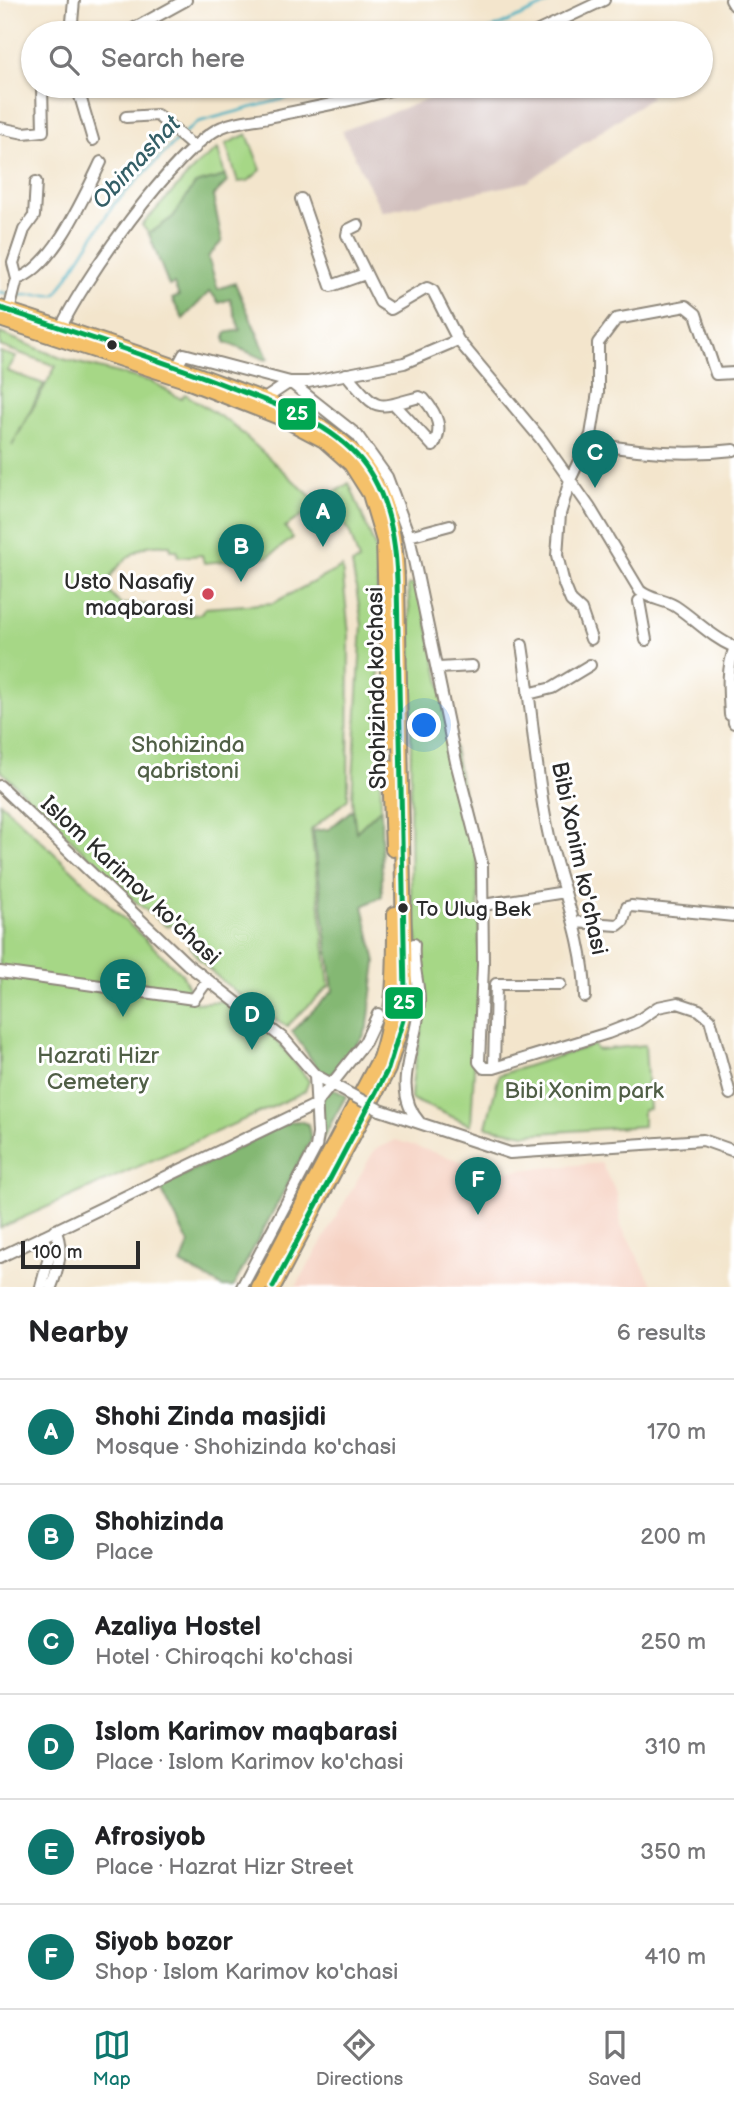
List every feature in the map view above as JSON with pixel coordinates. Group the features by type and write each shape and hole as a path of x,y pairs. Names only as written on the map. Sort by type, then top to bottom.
{"main road":[{"name":"Shohizinda ko'chasi","path":"6,309 59,333 282,418 324,440 359,474 370,494 384,541 394,880 392,1019 377,1066 259,1287"},
{"name":"Shohizinda ko'chasi","path":"59,333 177,367 319,425 352,451 377,484 393,537 397,573 405,993 402,1020 387,1069 273,1287"}],"street":[{"path":"72,21 74,0"},
{"path":"148,21 186,0"},
{"path":"559,21 604,0"},
{"path":"731,0 734,5"},
{"path":"0,128 24,134 43,131 42,98"},
{"path":"81,98 93,140"},
{"path":"59,333 91,276 131,221 158,186 195,148 221,127 350,98"},
{"path":"126,117 157,115 195,148"},
{"path":"17,282 41,264 82,202 101,162"},
{"path":"6,309 17,282 13,263 24,230 34,216 36,183"},
{"path":"301,199 331,286 365,274"},
{"path":"358,225 347,232 365,274 385,308 391,309 430,288 458,340 541,439 640,590 649,598 675,606 734,649 729,673 730,715 733,715 734,723"},
{"path":"591,639 581,610 571,601 564,584 557,555 560,514 570,480 589,443 598,391 598,343 616,319 686,306 696,314 716,374 734,373"},
{"path":"177,367 184,354 290,382 404,363 458,340"},
{"path":"212,380 217,363"},
{"path":"346,374 375,404 396,406 419,397 427,402 440,427 440,436 433,446 396,406"},
{"path":"263,400 290,382"},
{"path":"290,382 346,426 375,455 387,477 409,536 439,668 456,762 482,863 479,1062 489,1068 608,1033 636,1022 658,1007 678,1003 699,1010 710,1019 730,1094"},
{"path":"589,443 640,453 687,454 734,450"},
{"path":"409,536 450,525"},
{"path":"639,601 646,640"},
{"name":"Bibi Xonim ko'chasi","path":"522,645 545,814 575,922 585,998"},
{"path":"528,694 552,688 590,665"},
{"path":"439,668 472,666"},
{"name":"Islom Karimov ko'chasi","path":"0,786 139,920 207,981 284,1039 315,1075 380,1110 510,1153 703,1140 734,1151"},
{"path":"483,905 565,892"},
{"path":"575,922 618,925 627,907 631,906 734,916"},
{"path":"414,944 412,964 419,998 417,1021 403,1084 410,1110 422,1125"},
{"path":"0,972 194,999 207,981"},
{"path":"489,1068 496,984 560,984"},
{"path":"0,1257 315,1105 372,1032 378,1014"},
{"path":"242,1287 311,1157 318,1134 315,1075"},
{"path":"281,1121 306,1118 313,1122 318,1134"},
{"path":"51,1287 60,1250 59,1228"},
{"path":"41,1287 49,1257 43,1236"}],"shaded area":[{"path":"431,98 650,98 527,182 382,212 342,131"},
{"path":"396,1140 494,1172 601,1163 617,1194 621,1226 654,1287 296,1287 375,1149"}],"green space":[{"path":"247,134 261,170 248,181 238,182 226,144"},
{"path":"218,149 225,176 196,184 173,217 149,234 142,225 198,164"},
{"path":"225,176 227,182 213,196 222,241 208,257 218,289 235,283 268,358 266,360 225,342 225,333 240,330 230,299 219,303 210,291 183,319 172,299 179,296 174,284 169,286 149,234 173,217 195,184"},
{"name":"Shohizinda qabristoni","path":"0,333 63,359 153,382 181,399 185,394 232,424 319,504 285,527 293,538 268,557 204,563 202,555 178,557 177,550 171,550 170,545 150,545 121,564 108,584 109,591 120,604 146,605 148,611 179,611 185,616 200,614 205,608 273,603 342,567 349,634 348,799 311,830 329,986 287,1026 246,1000 202,962 187,939 185,922 166,926 131,898 0,770 0,352 16,357 7,371 44,384 12,446 56,366 0,346"},
{"path":"349,483 377,552 381,808 355,833 352,798 362,624 352,564 359,561 350,533 326,498"},
{"path":"419,584 477,857 480,959 471,1125 411,1099 424,999 412,903 410,851 411,661 408,585"},
{"name":"Hazrati Hizr Cemetery","path":"0,802 182,974 196,1003 222,1001 274,1037 309,1081 305,1091 279,1104 0,1228"},
{"path":"381,808 382,896 363,906 376,962 368,1025 363,1037 331,1075 322,1075 292,1031 333,991 313,831 329,829 353,809 356,832"},
{"name":"Bibi Xonim park","path":"594,1045 597,1050 645,1045 649,1109 643,1110 643,1126 525,1134 486,1127 499,1075"},
{"path":"330,1087 346,1096 320,1143 321,1100"},
{"path":"288,1122 308,1124 311,1140 233,1287 223,1287 181,1264 189,1244 160,1187"}],"waterway":[{"name":"Obimashat","path":"510,21 556,0"},
{"name":"Obimashat","path":"183,134 198,122 287,98"},
{"name":"Obimashat","path":"17,295 56,295 114,204 178,139"},
{"name":"Obimashat","path":"0,292 11,295"}],"transit line":[{"name":"25","path":"0,308 195,374 315,423 331,433 361,460 378,487 389,517 397,581 405,993 403,1020 388,1069 273,1287"}],"place":[{"name":"Azaliya Hostel","path":"595,488"},
{"name":"Shohi Zinda masjidi","path":"323,547"},
{"name":"Shohizinda","path":"241,582"},
{"name":"Usto Nasafiy maqbarasi","path":"208,594"},
{"name":"To Ulug Bek","path":"403,908"},
{"name":"Afrosiyob","path":"123,1017"},
{"name":"Islom Karimov maqbarasi","path":"252,1050"},
{"name":"Siyob bozor","path":"478,1215"}]}
